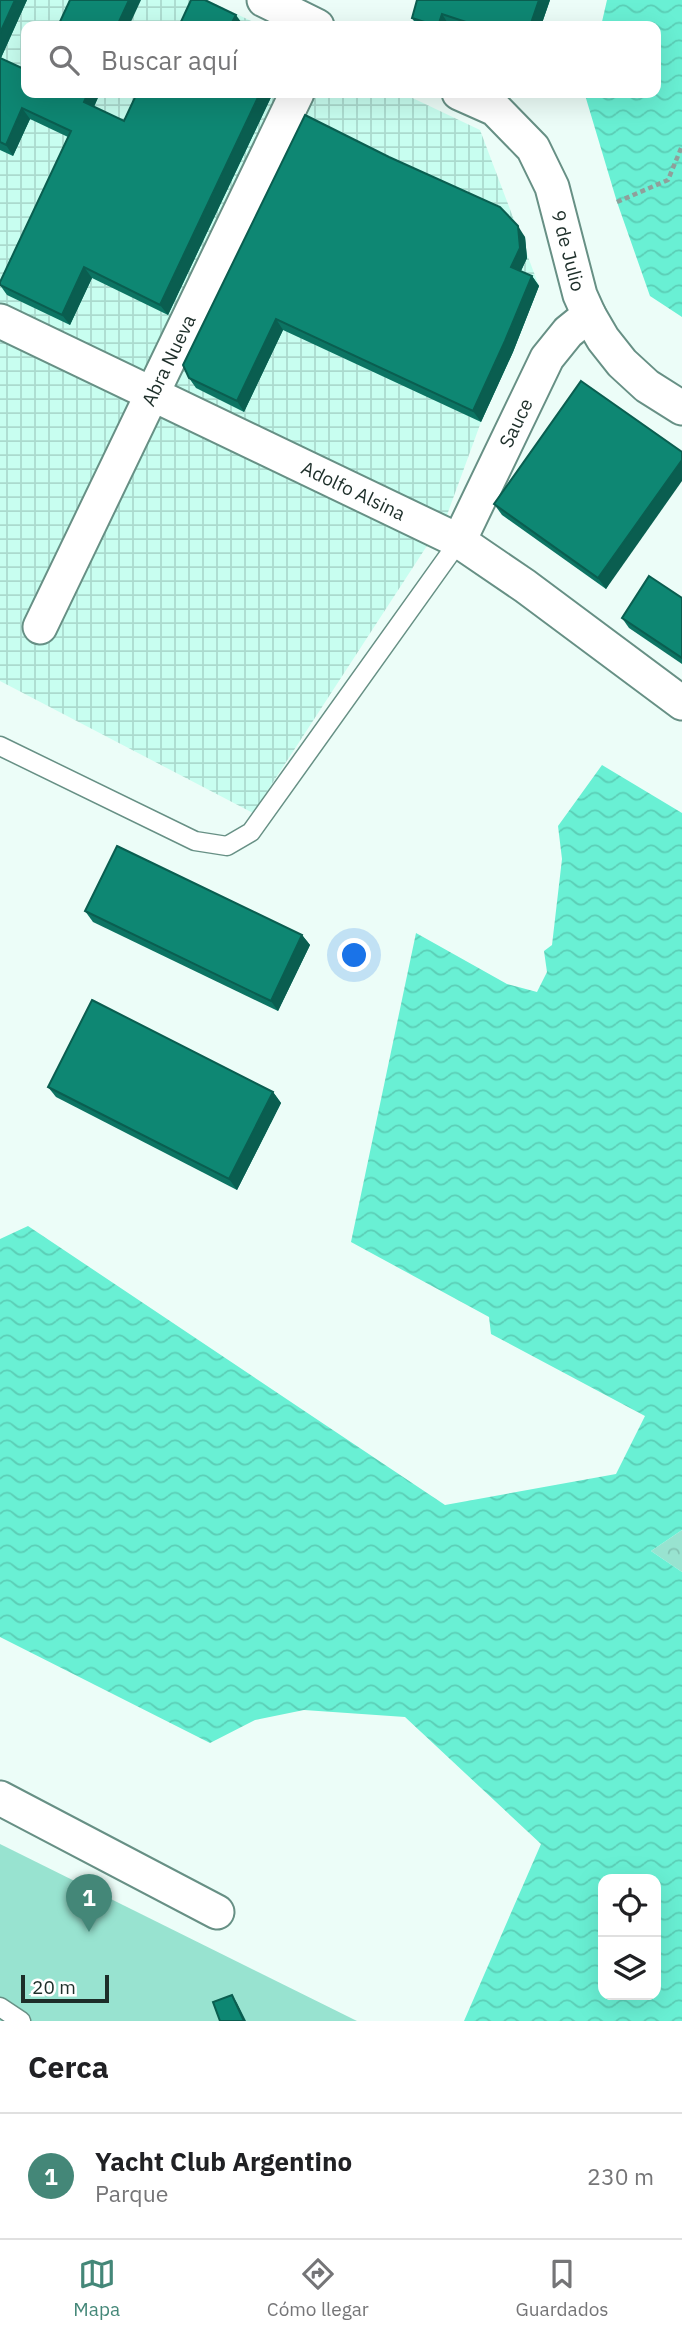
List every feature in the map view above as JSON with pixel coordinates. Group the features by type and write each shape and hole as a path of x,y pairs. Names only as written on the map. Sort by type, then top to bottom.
{"street":[{"path":"264,0 307,21"},
{"name":"Abra Nueva","path":"40,627 295,98"},
{"name":"9 de Julio","path":"470,98 495,109 533,148 552,187 580,295 603,339 622,363 647,386 682,408"},
{"name":"Sauce","path":"459,541 547,358 568,332 589,315"},
{"name":"Adolfo Alsina","path":"0,321 459,541 536,594 682,703"},
{"path":"0,1798 217,1912"}],"lane":[{"path":"0,746 195,841 227,846 251,832 459,541"},
{"path":"0,2007 20,2021"}],"path":[{"path":"617,202 668,180 682,146"}],"shaded area":[{"path":"0,0 207,0 251,21 21,21 21,98 413,98 480,130 539,286 481,422 447,515 253,813 0,681"}],"green space":[{"path":"682,1530 682,1572 651,1551"},
{"path":"0,1844 357,2021 0,2021"}],"water":[{"path":"607,0 682,0 682,317 650,296 617,202 586,98 661,98 661,21 602,21"},
{"path":"602,765 682,813 682,1530 651,1551 682,1572 682,2021 464,2021 541,1844 405,1717 304,1710 255,1720 210,1743 0,1637 0,1239 28,1226 445,1505 616,1474 645,1416 491,1334 489,1317 351,1242 416,933 507,984 537,992 547,972 544,951 552,945 562,859 558,826"}],"building":[{"path":"0,0 15,0 0,33"},
{"path":"70,0 129,0 119,21 60,21"},
{"path":"191,0 205,0 236,15 233,21 181,21"},
{"path":"417,0 539,0 532,21 463,21 442,14 440,21 412,18"},
{"path":"0,58 21,68 21,98 86,98 84,102 124,121 135,98 258,98 160,305 84,267 62,315 0,285 71,131 22,108 6,145 0,142"},
{"path":"305,115 389,157 500,207 518,226 520,248 511,267 532,276 473,411 276,319 237,401 189,378 183,365"},
{"path":"581,381 682,452 682,460 598,578 494,504"},
{"path":"649,576 682,598 682,658 622,618"},
{"path":"117,846 302,935 271,1001 85,911"},
{"path":"92,1000 273,1092 229,1179 48,1087"},
{"path":"232,1995 244,2021 220,2021 213,2002"}],"place":[{"name":"Yacht Club Argentino","path":"89,1932"}]}
